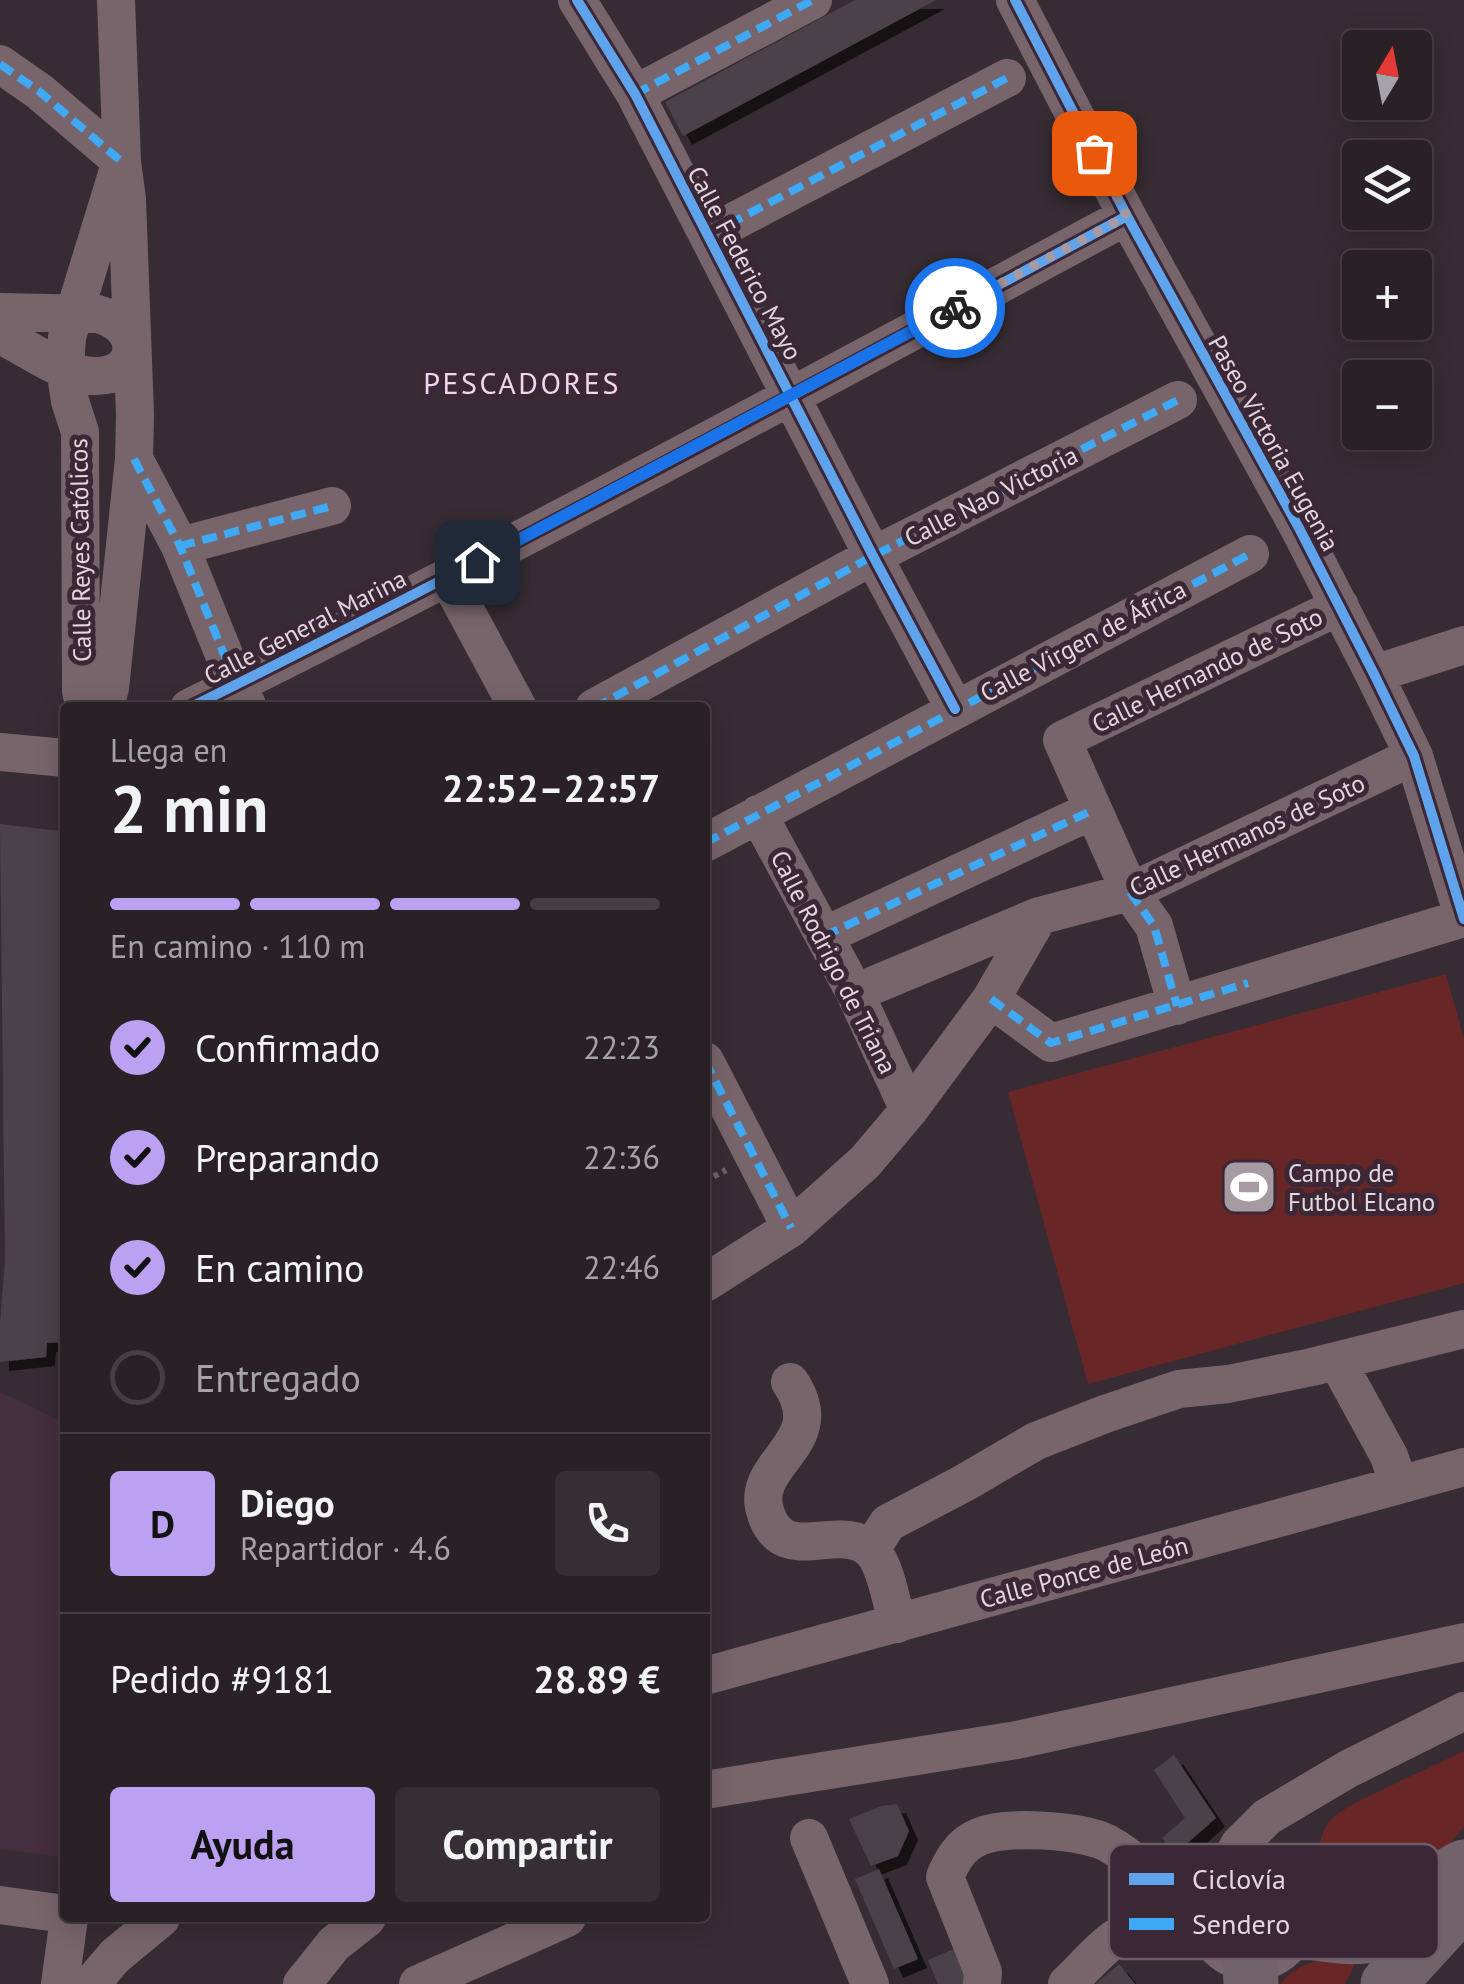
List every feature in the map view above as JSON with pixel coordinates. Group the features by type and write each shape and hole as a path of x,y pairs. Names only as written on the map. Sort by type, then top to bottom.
{"highway":[{"path":"1439,1886 1454,1871 1463,1893 1439,1922"},
{"path":"1388,1984 1409,1959"}],"street":[{"name":"Calle Reyes Católicos","path":"106,702 134,459 127,199 116,0"},
{"name":"Calle Federico Mayo","path":"577,0 635,94 954,709"},
{"path":"635,94 813,0"},
{"name":"Paseo Victoria Eugenia","path":"1015,0 1374,674 1414,756 1464,919"},
{"path":"0,64 40,92 122,162"},
{"path":"708,235 1007,78"},
{"name":"Calle Reyes Católicos","path":"84,702 80,432 65,368 67,337 122,162"},
{"name":"Calle General Marina","path":"215,702 242,696 448,578 1127,216"},
{"path":"0,308 39,291 92,251"},
{"path":"0,308 98,314 122,324 132,344 126,363 109,374 94,376 65,368 0,334"},
{"name":"Calle Nao Victoria","path":"605,702 873,556 1178,400"},
{"path":"134,459 180,546 242,696"},
{"path":"180,546 332,506"},
{"name":"Calle Virgen de África","path":"710,840 1250,554"},
{"path":"448,578 515,702"},
{"name":"Calle Hernando de Soto","path":"1177,1006 1154,926 1130,892 1062,740 1340,606"},
{"path":"1374,674 1464,645"},
{"path":"0,752 60,758"},
{"name":"Calle Hermanos de Soto","path":"855,993 1039,916 1130,892 1414,756"},
{"path":"824,936 1093,810"},
{"name":"Calle Rodrigo de Triana","path":"758,814 855,993 909,1110"},
{"path":"710,1280 791,1228 865,1162 909,1110 991,999 1039,916"},
{"path":"991,999 1051,1044 1464,919"},
{"path":"710,1071 791,1228"},
{"path":"871,1549 888,1523 1036,1440 1105,1414 1179,1388 1228,1384 1464,1328"},
{"path":"1337,1361 1389,1456 1399,1485"},
{"path":"790,1382 799,1395 802,1426 766,1482 764,1510 770,1524 796,1542 849,1538 871,1549 878,1559 897,1624"},
{"name":"Calle Ponce de León","path":"710,1675 1464,1468"},
{"path":"710,1789 1018,1740 1464,1642"},
{"path":"1240,1844 1267,1818 1348,1769 1464,1711"},
{"path":"982,1984 983,1972 946,1877 963,1846 995,1832 1075,1832 1109,1844"},
{"path":"809,1838 870,1984"},
{"path":"0,1905 60,1915"},
{"path":"60,1984 66,1922"},
{"path":"91,1984 115,1956 155,1922"},
{"path":"302,1984 334,1944 361,1922"},
{"path":"418,1984 558,1922"},
{"path":"1066,1984 1109,1944"},
{"path":"1230,1962 1267,1959"}],"shaded area":[{"name":"Campo de Futbol Elcano","path":"1446,974 1464,1039 1464,1283 1088,1384 1008,1092"},
{"path":"0,1392 60,1421 60,1857 0,1849"},
{"path":"1464,1751 1464,1827 1439,1855 1439,1844 1320,1844 1324,1830 1334,1817 1360,1800"},
{"path":"1317,1961 1352,1961 1354,1966 1345,1984 1280,1984 1297,1969"}],"building":[{"path":"855,0 936,0 683,136 665,102"},
{"path":"0,824 59,831 60,1342 47,1343 46,1357 0,1362 5,1260"},
{"path":"1174,1755 1216,1818 1186,1844 1167,1844 1162,1838 1185,1818 1154,1770"},
{"path":"897,1804 909,1831 898,1856 871,1866 849,1819"},
{"path":"879,1869 918,1959 894,1969 855,1879"},
{"path":"961,1946 975,1979 963,1984 938,1984 928,1960"},
{"path":"1119,1964 1135,1984 1096,1984"}],"marked path":[{"path":"635,94 813,0"},
{"path":"0,64 40,92 122,162"},
{"path":"708,235 1007,78"},
{"path":"605,702 873,556 1178,400"},
{"path":"134,459 180,546 236,684"},
{"path":"180,546 332,506"},
{"path":"710,840 1250,554"},
{"path":"824,936 1093,810"},
{"path":"1130,892 1154,926 1177,1006"},
{"path":"991,999 1051,1043 1248,983"},
{"path":"710,1071 791,1228"}],"cycle path":[{"path":"577,0 635,94 955,709"},
{"path":"1015,0 1374,674 1414,756 1464,919"},
{"path":"201,702 543,527 1127,216"}],"way so far":[{"path":"955,308 1127,216 1094,153"}],"place":[{"name":"Campo de Futbol Elcano","path":"1249,1187"}],"district":[{"name":"PESCADORES","path":"522,382"}],"route":[{"path":"477,562 955,308"}]}
